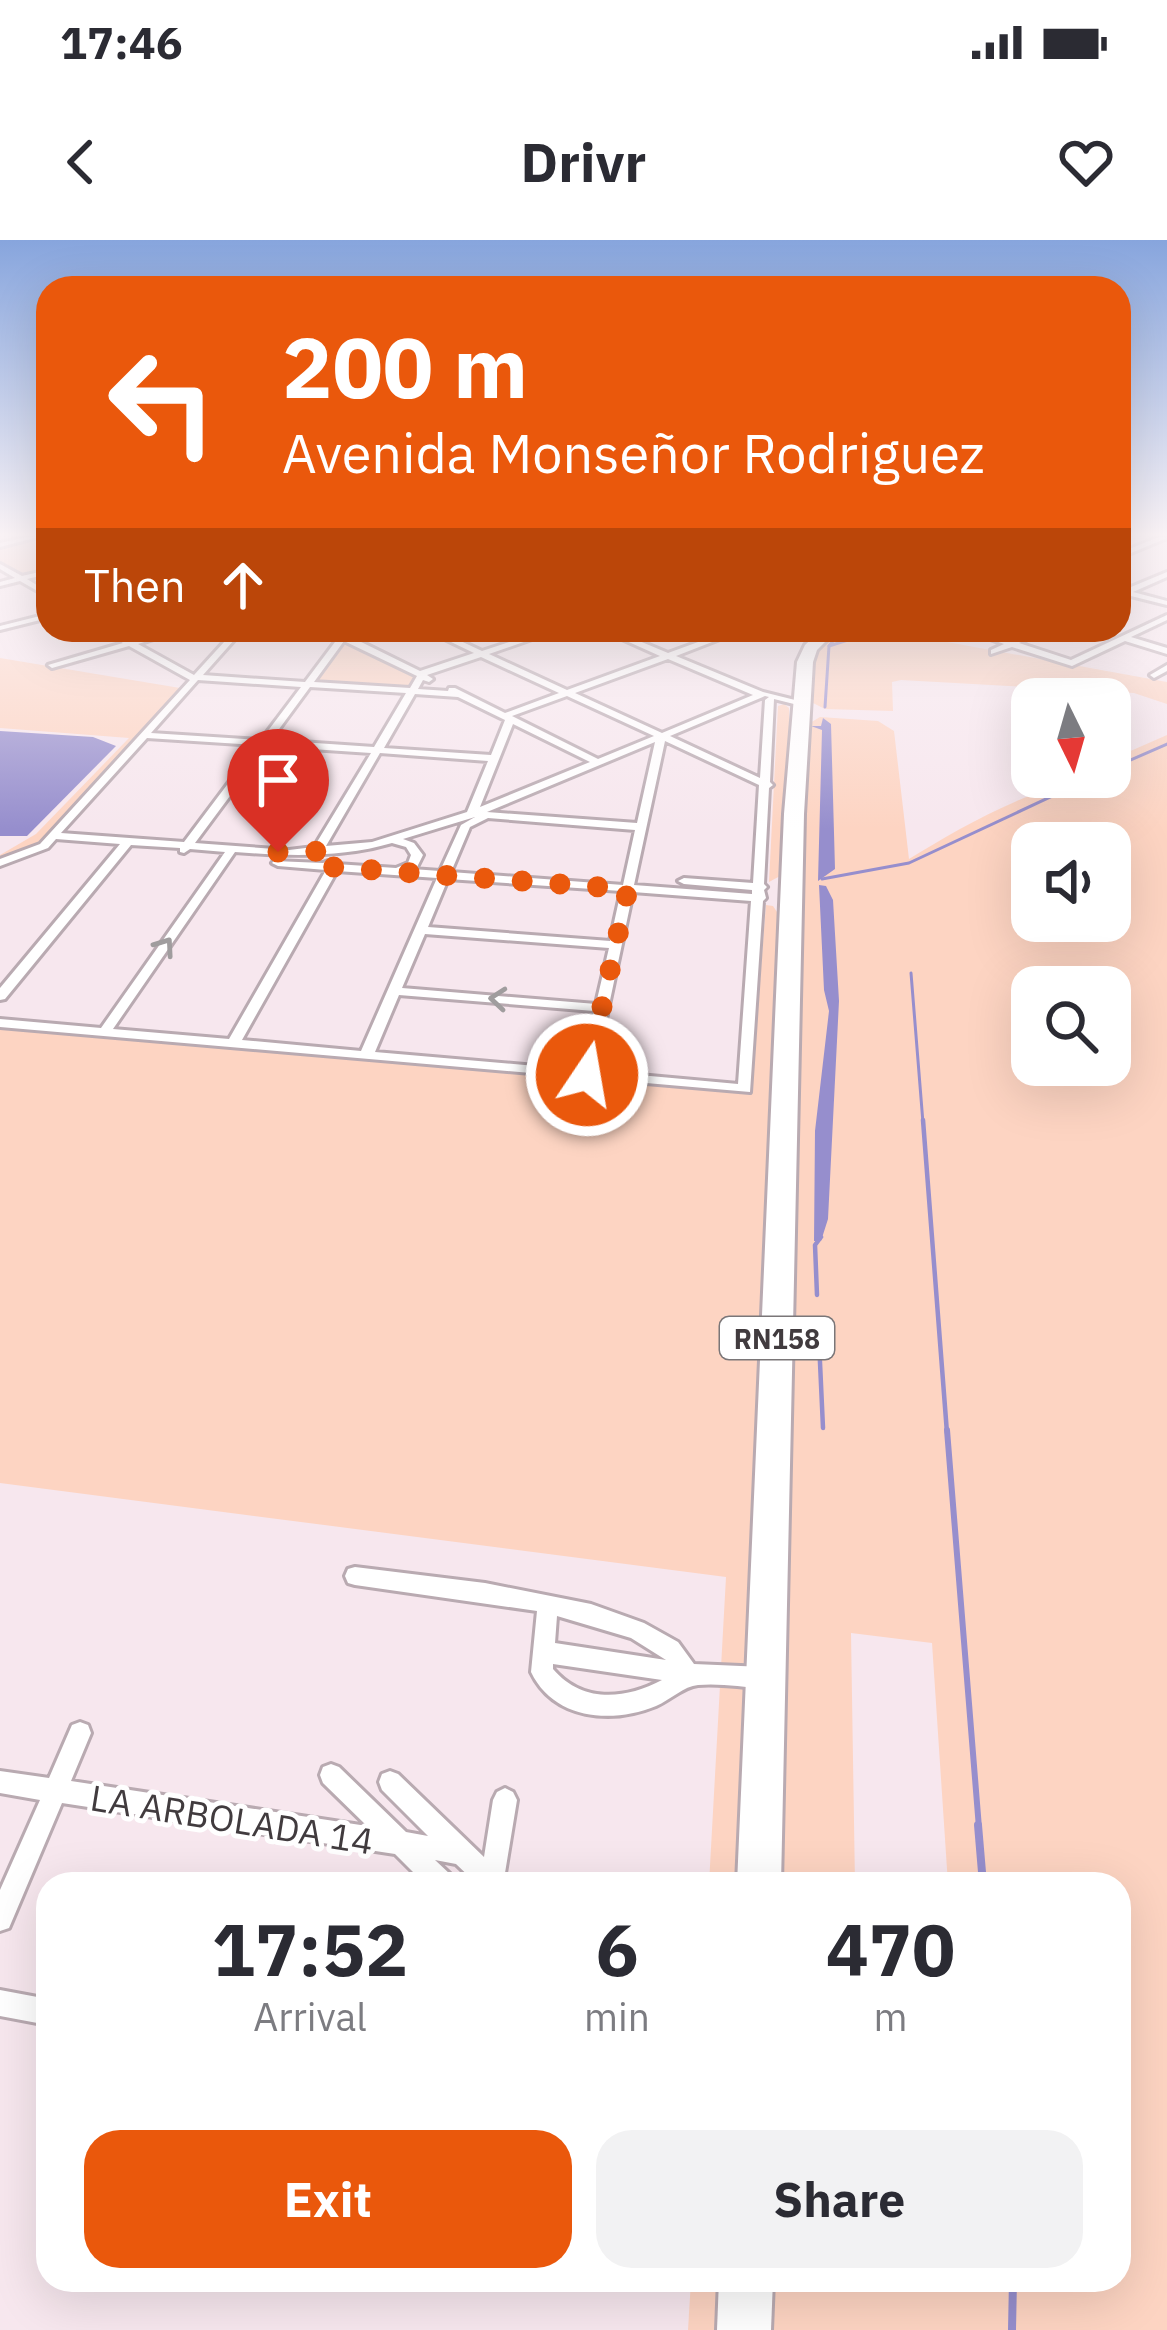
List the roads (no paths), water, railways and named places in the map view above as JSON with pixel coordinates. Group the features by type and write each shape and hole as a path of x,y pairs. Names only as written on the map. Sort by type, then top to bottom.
{"highway":[{"name":"RN158","path":"759,1872 789,959 778,894 793,842 781,789 797,701 797,664 812,642"},
{"path":"744,2330 746,2292"}],"street":[{"path":"1131,640 1167,651"},
{"path":"52,665 133,642"},
{"path":"0,863 49,841 228,642"},
{"path":"184,851 340,642"},
{"path":"354,642 596,762"},
{"path":"456,642 781,789"},
{"path":"316,853 422,675 518,642"},
{"path":"635,642 767,698 797,701"},
{"path":"367,1056 447,870 474,819 507,718 707,642"},
{"path":"1005,642 1072,663 1117,642"},
{"path":"994,652 1015,642"},
{"path":"129,643 196,677 459,694"},
{"path":"1154,675 1167,668"},
{"path":"228,854 332,851 474,819 767,698"},
{"path":"0,1023 745,1089 778,894 781,789 767,698"},
{"path":"143,735 494,758"},
{"path":"474,819 596,762 664,740"},
{"path":"587,1075 664,740"},
{"path":"474,819 641,827"},
{"path":"398,839 413,848 416,862"},
{"path":"49,841 398,872 447,870 778,894"},
{"path":"0,996 124,846"},
{"path":"332,851 326,861 333,867"},
{"path":"104,1033 228,854"},
{"path":"398,872 416,862 447,870"},
{"path":"233,1044 333,867"},
{"path":"422,930 615,945"},
{"path":"395,991 601,1008"},
{"path":"355,1576 548,1605 634,1627 676,1651 688,1674"},
{"path":"548,1605 542,1672 552,1687 597,1705 644,1702 688,1674"},
{"path":"545,1652 688,1674 766,1678"},
{"path":"0,1919 80,1733"},
{"path":"331,1775 430,1872"},
{"name":"LA ARBOLADA 14","path":"0,1782 464,1853"},
{"path":"390,1782 482,1872"},
{"path":"494,1872 506,1800"},
{"path":"0,2003 36,2010"}],"waterway":[{"path":"829,646 832,642"},
{"path":"829,646 842,642"},
{"path":"825,707 829,646"},
{"path":"1131,760 1167,744"},
{"path":"822,879 909,863 1048,798"},
{"path":"911,973 923,1123"},
{"path":"923,1120 947,1433"},
{"path":"817,1295 815,1245 821,1237"},
{"path":"818,1319 823,1428"},
{"path":"947,1430 979,1828"},
{"path":"978,1825 982,1872"},
{"path":"1012,2330 1013,2292"}]}
